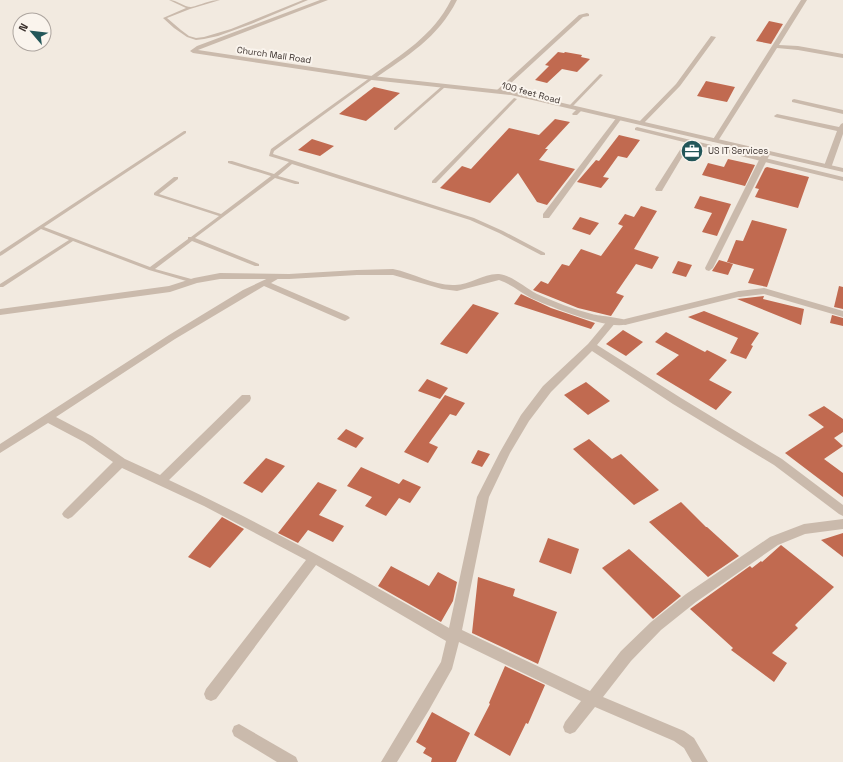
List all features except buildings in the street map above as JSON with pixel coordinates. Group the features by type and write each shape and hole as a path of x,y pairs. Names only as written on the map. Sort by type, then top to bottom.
{"street":[{"name":"Church Mall Road","path":"325,0 199,47 193,51 372,78 496,92"},
{"path":"372,78 420,42 440,24 454,0"},
{"path":"715,141 804,0"},
{"path":"496,92 580,17 587,16"},
{"path":"641,123 678,85 713,37"},
{"path":"774,46 798,48 843,56"},
{"name":"100 feet Road","path":"496,92 516,99 578,111 688,142 843,179"},
{"name":"100 feet Road","path":"496,92 511,93 571,106 578,111"},
{"path":"794,101 843,112"},
{"path":"777,116 842,132 828,166"},
{"path":"546,216 617,121"},
{"name":"100 feet Road","path":"617,121 641,123 843,170"},
{"path":"659,189 688,142"},
{"path":"709,268 767,152"},
{"path":"0,312 170,289 193,281 228,276 277,277 360,272 392,272 409,275 438,285 454,288 499,276 544,300 573,311 611,322 625,322 738,294 764,291 843,314"},
{"path":"0,449 179,333 264,283 277,277"},
{"path":"264,283 345,318"},
{"path":"388,762 424,705 447,664 455,636 480,510 488,486 505,452 538,400 553,382 591,346 611,322"},
{"path":"591,346 677,401 778,462 843,511"},
{"path":"161,481 246,398"},
{"path":"48,418 88,439 121,462 314,558 455,636 592,699 679,736 689,743 701,762"},
{"path":"68,514 121,462"},
{"path":"570,727 626,656 656,626 698,594 774,541 804,529 843,524"},
{"path":"211,694 314,558"},
{"path":"239,731 291,762"}],"lane":[{"path":"171,0 189,8"},
{"path":"218,0 189,8 165,18 191,38 199,40 306,0"},
{"path":"571,106 601,75"},
{"path":"372,78 271,152 272,156 472,219 543,254"},
{"path":"395,129 443,87"},
{"path":"434,182 516,99"},
{"path":"0,254 185,132"},
{"path":"230,162 297,184"},
{"path":"151,269 291,162"},
{"path":"176,178 156,194 221,215"},
{"path":"40,227 151,269 193,281"},
{"path":"190,238 257,265"},
{"path":"1,286 73,239"}],"place":[{"name":"US IT Services","path":"692,151"}]}
